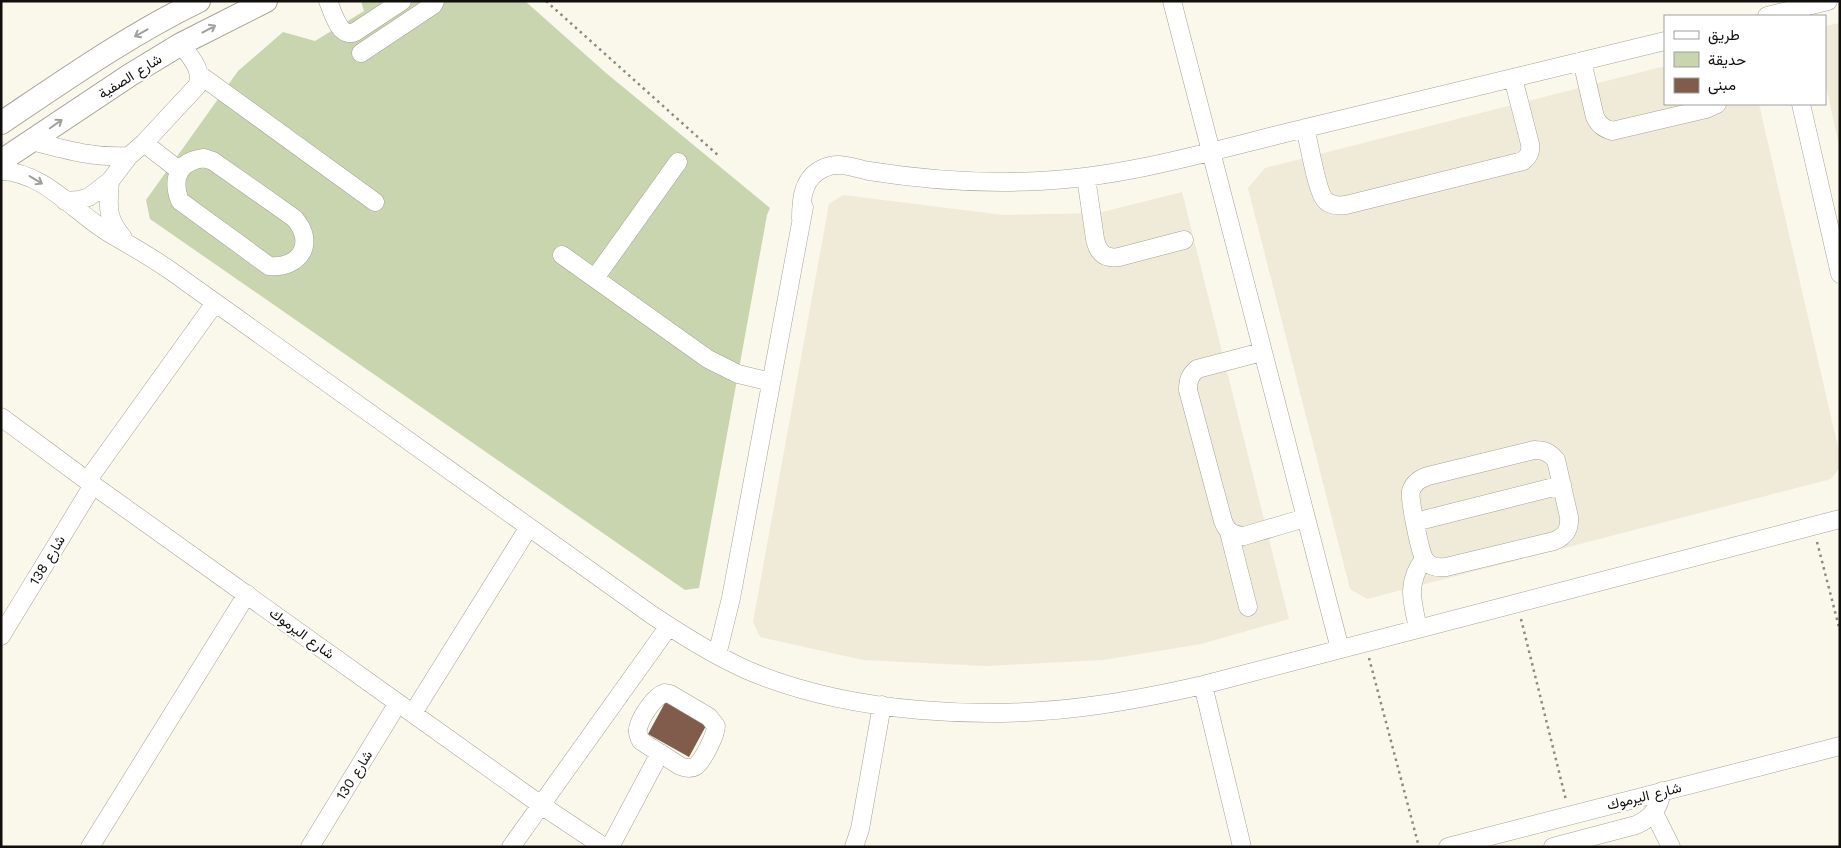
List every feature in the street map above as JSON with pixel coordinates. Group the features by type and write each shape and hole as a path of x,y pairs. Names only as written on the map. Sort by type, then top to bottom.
{"main road":[{"path":"1,122 86,66 198,1"},
{"name":"شارع الصفية","path":"1,161 130,75 181,44 266,1"}],"street":[{"path":"328,1 340,26 344,32 348,33 356,32 402,1"},
{"path":"361,53 433,5 435,1"},
{"path":"1172,1 1340,649"},
{"path":"1776,15 1828,1"},
{"path":"717,655 731,598 771,382 801,218 802,195 811,177 818,171 827,167 846,165 907,177 952,181 1032,182 1086,177 1211,152 1664,41"},
{"path":"181,44 200,75 375,202"},
{"path":"1582,61 1595,117 1604,129 1612,131 1706,109 1715,105"},
{"path":"65,201 89,197 110,181 129,156 144,143 197,86 200,75"},
{"path":"1305,128 1322,196 1332,205 1346,205 1523,161 1528,157 1531,150 1513,78"},
{"path":"1801,105 1840,274"},
{"path":"32,140 76,152 106,157 129,156"},
{"path":"144,143 180,171"},
{"path":"204,158 213,161 294,218 302,226 305,236 304,247 299,257 291,264 280,267 269,266 260,260 180,201 176,191 176,181 180,171 186,164 195,160 204,158"},
{"path":"596,278 678,162"},
{"path":"1,171 18,172 37,180 109,233 125,240 171,271 669,626 717,655 748,670 814,692 882,706 989,712 1043,710 1105,704 1150,697 1203,685 1840,519"},
{"path":"1086,177 1095,239 1097,248 1102,255 1110,258 1120,257 1184,240"},
{"path":"110,181 110,214 112,222 125,240"},
{"path":"562,255 708,359 738,374 771,382"},
{"name":"شارع 138","path":"1,636 90,483 215,303"},
{"path":"1248,607 1229,532 1223,521 1188,390 1188,382 1191,374 1197,369 1262,352"},
{"name":"شارع اليرموك","path":"1,417 90,483 541,805 604,847"},
{"path":"1534,450 1543,450 1550,453 1556,460 1570,525 1562,538 1554,541 1438,568 1430,565 1424,559 1416,522 1411,493 1414,485 1420,479 1534,450"},
{"path":"1416,522 1562,485"},
{"path":"1229,532 1236,536 1244,536 1305,518"},
{"name":"شارع 130","path":"310,847 529,527"},
{"path":"1418,628 1411,594 1412,585 1419,566 1424,559"},
{"path":"90,847 247,594"},
{"path":"511,847 669,626"},
{"path":"1203,685 1242,847"},
{"path":"659,694 670,694 714,721 716,732 697,765 686,768 660,753 641,741 637,729 659,694"},
{"path":"854,847 860,838 882,706"},
{"name":"شارع اليرموك","path":"1448,847 1840,746"},
{"path":"610,847 660,753"},
{"path":"1553,847 1636,825 1654,813 1660,803 1662,791"},
{"path":"1654,813 1671,847"}],"path":[{"path":"546,1 720,157"},
{"path":"1812,526 1840,631"},
{"path":"1517,603 1569,815"},
{"path":"1365,642 1419,847"}],"shaded area":[{"path":"1840,23 1840,149 1826,86 1826,26"},
{"path":"1664,66 1664,105 1759,105 1840,456 1840,467 1831,479 1367,599 1350,589 1248,188 1265,168"},
{"path":"1182,192 1289,619 1201,644 1103,660 986,666 863,660 760,637 753,622 829,204 843,195 1003,215 1098,213"}],"green space":[{"path":"361,1 525,1 606,73 770,208 767,215 699,588 685,590 150,219 146,200 238,71 283,32 315,41 364,11"}],"building":[{"path":"666,701 707,724 689,757 648,734"}]}
